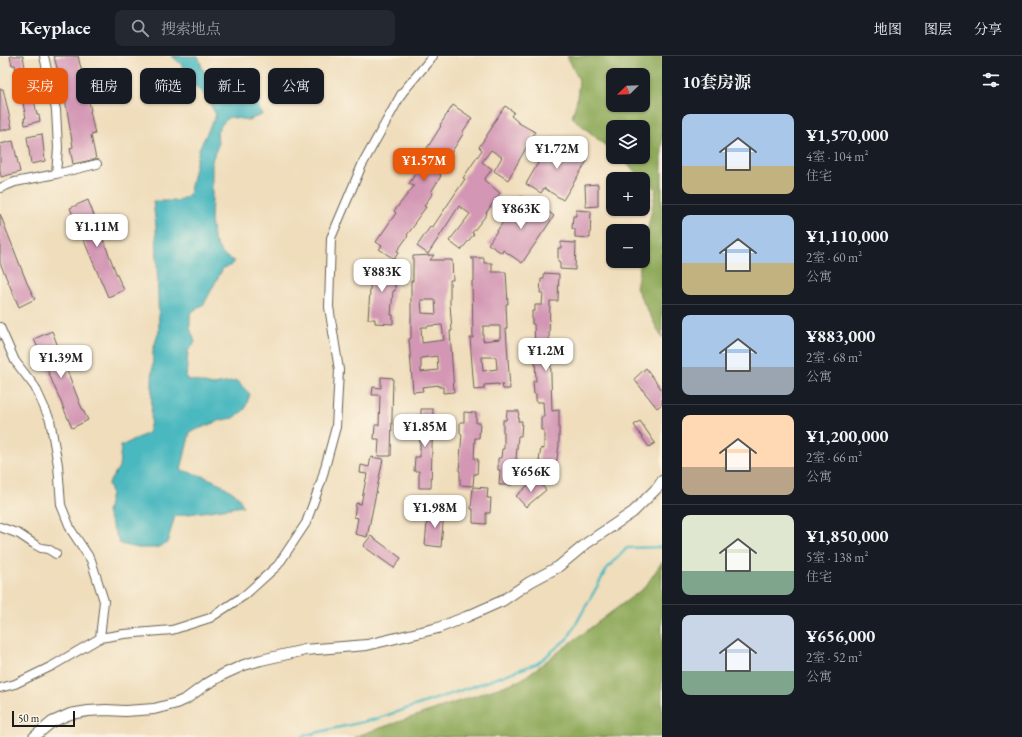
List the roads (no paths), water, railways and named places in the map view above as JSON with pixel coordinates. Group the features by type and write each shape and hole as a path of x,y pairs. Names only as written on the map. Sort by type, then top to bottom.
{"street":[{"path":"44,56 56,110 58,148 56,174"},
{"path":"0,688 15,684 52,666 100,638 124,634 172,630 210,618 245,595 278,565 306,523 321,482 336,428 339,370 329,307 331,238 362,165 398,100 433,56"},
{"path":"0,188 16,182 97,164"},
{"path":"0,327 15,360 35,387 50,420 58,465 61,506 71,530 91,560 104,601 100,638"},
{"path":"34,737 52,722 70,714 88,711 154,709 177,703 224,674 244,665 261,660 305,650 374,643 438,628 466,617 502,601 558,567 587,543 633,512 662,481"},
{"path":"0,527 18,534 41,548 48,549 56,554"}],"water":[{"path":"172,56 198,56 204,71 204,95 196,87 196,68 183,68"},
{"path":"210,104 258,104 262,115 248,120 229,117 217,131 218,145 212,160 211,221 214,240 222,254 234,261 230,266 223,268 204,304 190,313 190,328 195,342 188,351 186,379 213,385 237,381 250,394 245,409 234,418 222,420 190,432 181,470 203,476 221,484 238,496 243,506 175,516 167,543 156,548 138,548 120,544 107,513 111,493 108,484 119,467 121,446 148,433 151,422 153,350 159,331 156,226 153,201 177,201 189,195 199,149 216,115"}],"waterway":[{"path":"301,737 376,719 538,663 568,638 608,567 627,548 662,547"}]}
